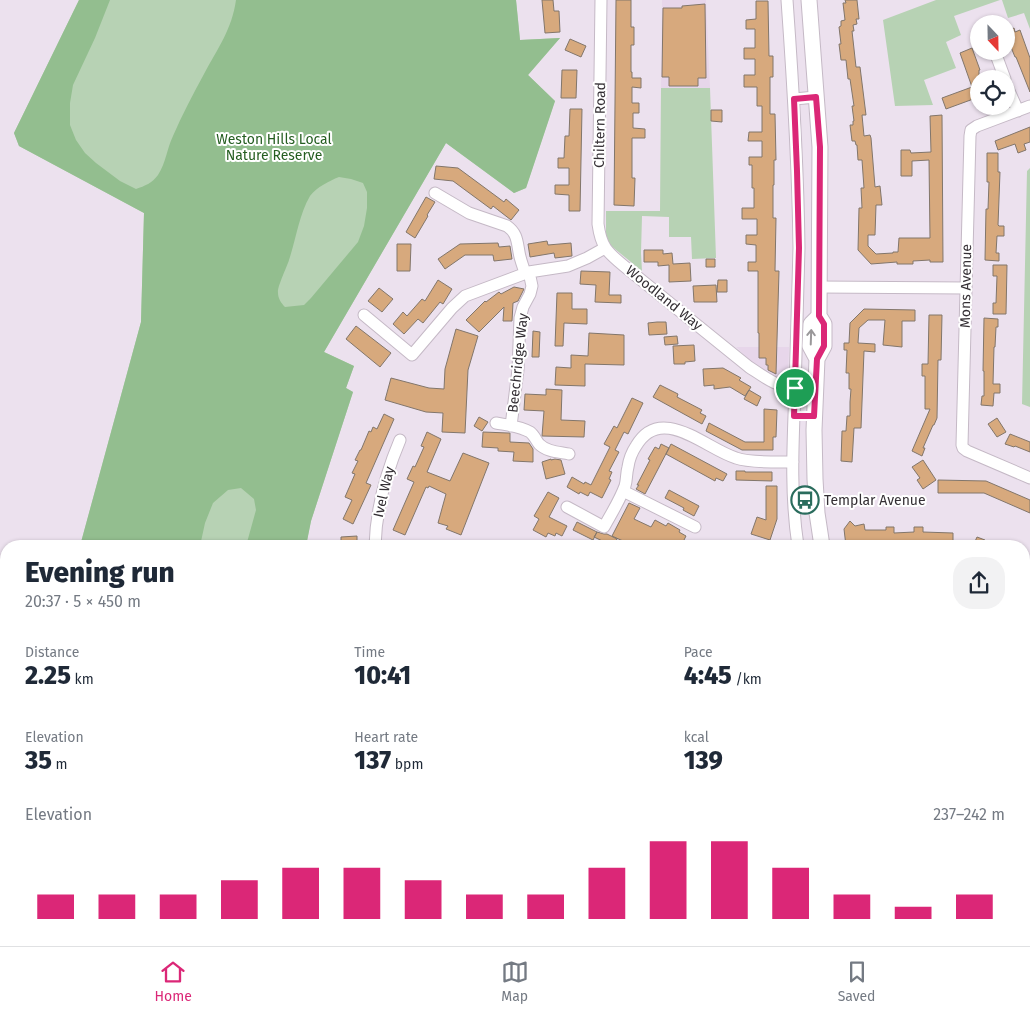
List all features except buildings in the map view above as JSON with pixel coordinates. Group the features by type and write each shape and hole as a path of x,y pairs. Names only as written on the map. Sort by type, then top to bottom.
{"main road":[{"path":"809,0 820,147 818,287 819,316 824,324 824,346 817,359 814,416 816,488 821,540"}],"street":[{"name":"Chiltern Road","path":"601,0 598,224 601,240 605,248"},
{"path":"787,0 794,99 799,248 793,462 793,506 797,540"},
{"path":"794,99 816,97"},
{"path":"1015,104 1018,111 1030,106"},
{"name":"Mons Avenue","path":"1018,111 976,126 971,130 962,444 963,448 967,451 1030,478"},
{"path":"435,193 469,212 507,226 517,241 527,272"},
{"path":"364,315 412,355 452,308 465,296 527,272 568,266 605,248"},
{"name":"Woodland Way","path":"605,248 624,266 749,367 776,384 795,388"},
{"name":"Beechridge Way","path":"511,426 518,370 520,318 532,286 527,272"},
{"path":"818,287 966,288"},
{"path":"794,416 814,416"},
{"name":"Beechridge Way","path":"496,423 511,426 532,434 547,450 569,454"},
{"path":"567,507 604,527 623,491 628,467 636,445 650,432 662,428 681,431 736,458 793,462"},
{"name":"Ivel Way","path":"376,540 380,502 400,440"},
{"path":"623,491 695,527"}],"shaded area":[{"path":"662,0 706,0 710,88 661,88"},
{"path":"736,347 789,347 788,375 782,379 773,376 756,366"}],"green space":[{"name":"Weston Hills Local Nature Reserve","path":"79,0 516,0 520,40 560,38 528,75 555,101 526,188 514,193 446,143 324,352 354,366 346,388 353,392 311,521 307,540 82,540 141,322 144,213 19,146 14,133"},
{"name":"Weston Hills Local Nature Reserve","path":"79,0 110,0 73,85 70,103 70,125 76,140 85,153 120,181 136,189 151,182 161,170 180,120 228,29 236,0 516,0 520,40 560,38 528,75 555,101 526,188 514,193 446,143 324,352 354,366 346,388 353,392 311,521 307,540 248,540 256,510 254,499 241,488 228,490 213,503 205,523 201,540 82,540 141,322 144,213 19,146 14,133","holes":["339,177 363,183 367,192 367,208 364,226 358,242 304,305 285,307 279,299 278,290 303,211 310,196 327,182"]},
{"path":"936,0 1000,0 954,16 961,35 946,42 956,68 924,80 933,105 895,106 883,20"},
{"path":"1002,0 1030,0 1030,29 1024,13 1015,16 1007,15"},
{"path":"661,88 710,88 716,258 692,259 691,237 669,237 669,217 642,216 642,271 610,245 606,238 606,211 660,211"},
{"path":"1030,168 1030,407 1022,404 1027,171"}],"place":[{"name":"Templar Avenue","path":"805,500"}],"route":[{"path":"816,97 820,147 818,287 819,316 824,324 824,346 817,359 814,416 794,416 795,388 799,248 794,99 816,97"}]}
